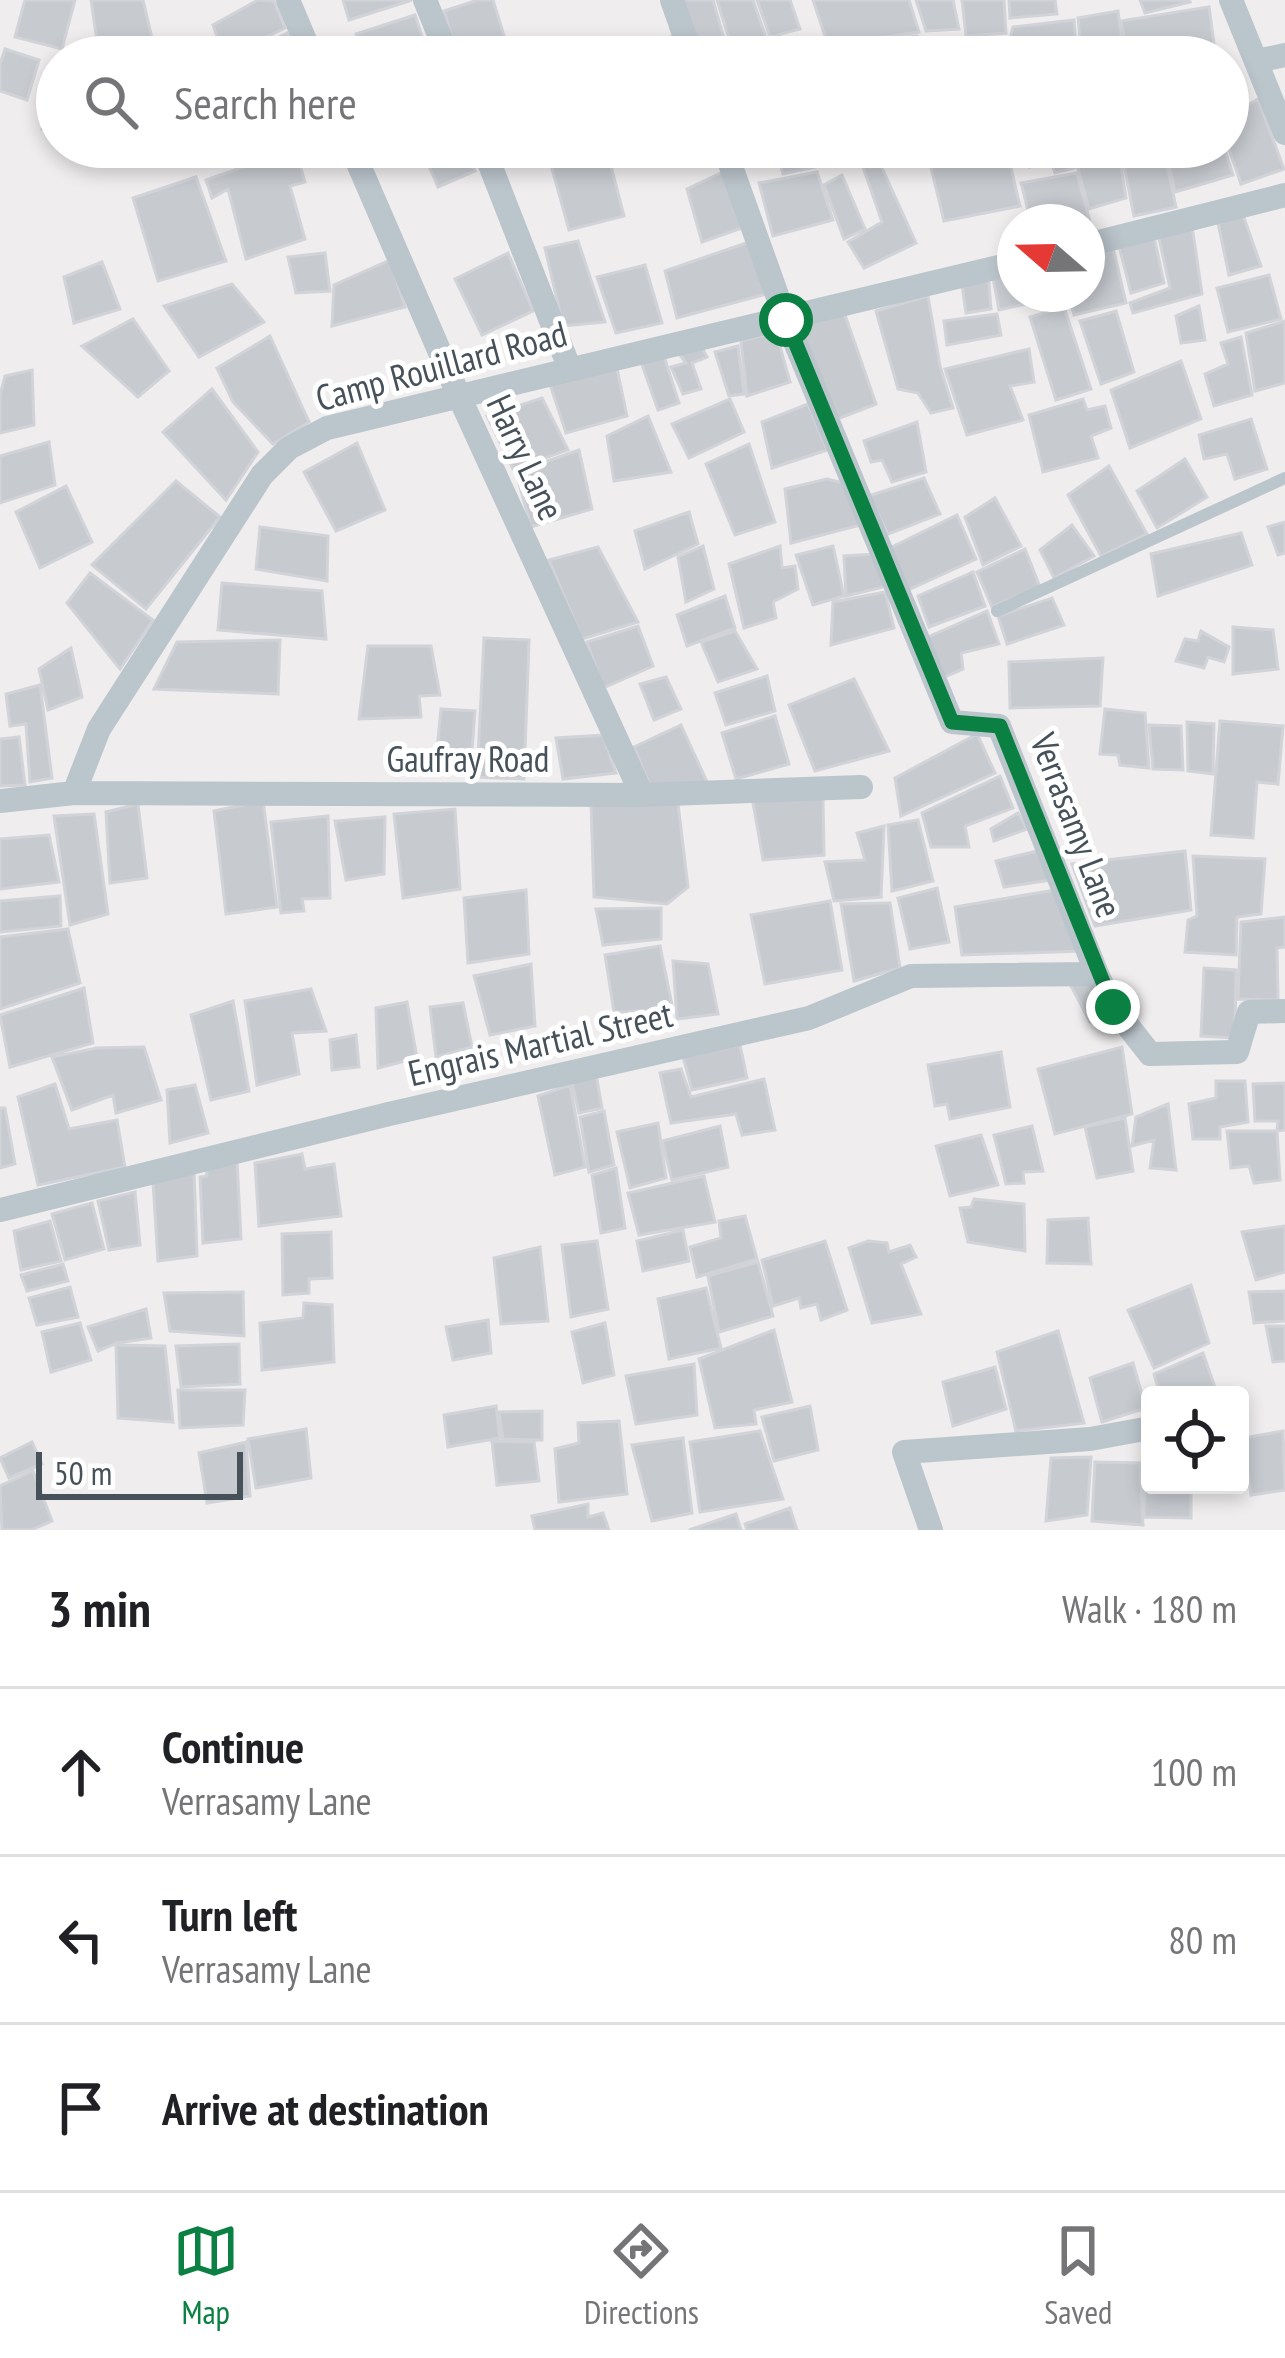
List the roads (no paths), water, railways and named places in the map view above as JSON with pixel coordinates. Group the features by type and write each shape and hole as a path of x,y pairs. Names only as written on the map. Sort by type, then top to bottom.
{"street":[{"path":"288,0 303,36"},
{"path":"425,0 440,36"},
{"path":"672,0 685,36"},
{"path":"1231,0 1247,36"},
{"path":"1249,41 1285,133"},
{"path":"1258,61 1285,55"},
{"name":"Harry Lane","path":"360,168 642,795"},
{"path":"491,168 569,368"},
{"path":"732,168 786,320"},
{"path":"1105,240 1285,195"},
{"name":"Camp Rouillard Road","path":"74,793 99,729 262,475 289,448 327,428 458,394 997,267"},
{"name":"Verrasamy Lane","path":"786,320 952,722 1000,726 1113,1007 1150,1054 1238,1052 1249,1012 1285,1011"},
{"name":"Gaufray Road","path":"74,793 642,795 861,788"},
{"path":"0,801 74,793"},
{"name":"Engrais Martial Street","path":"0,1210 809,1018 911,976 1097,974"},
{"path":"931,1530 904,1452 1090,1439 1141,1430"}],"lane":[{"path":"997,611 1285,478"}]}
